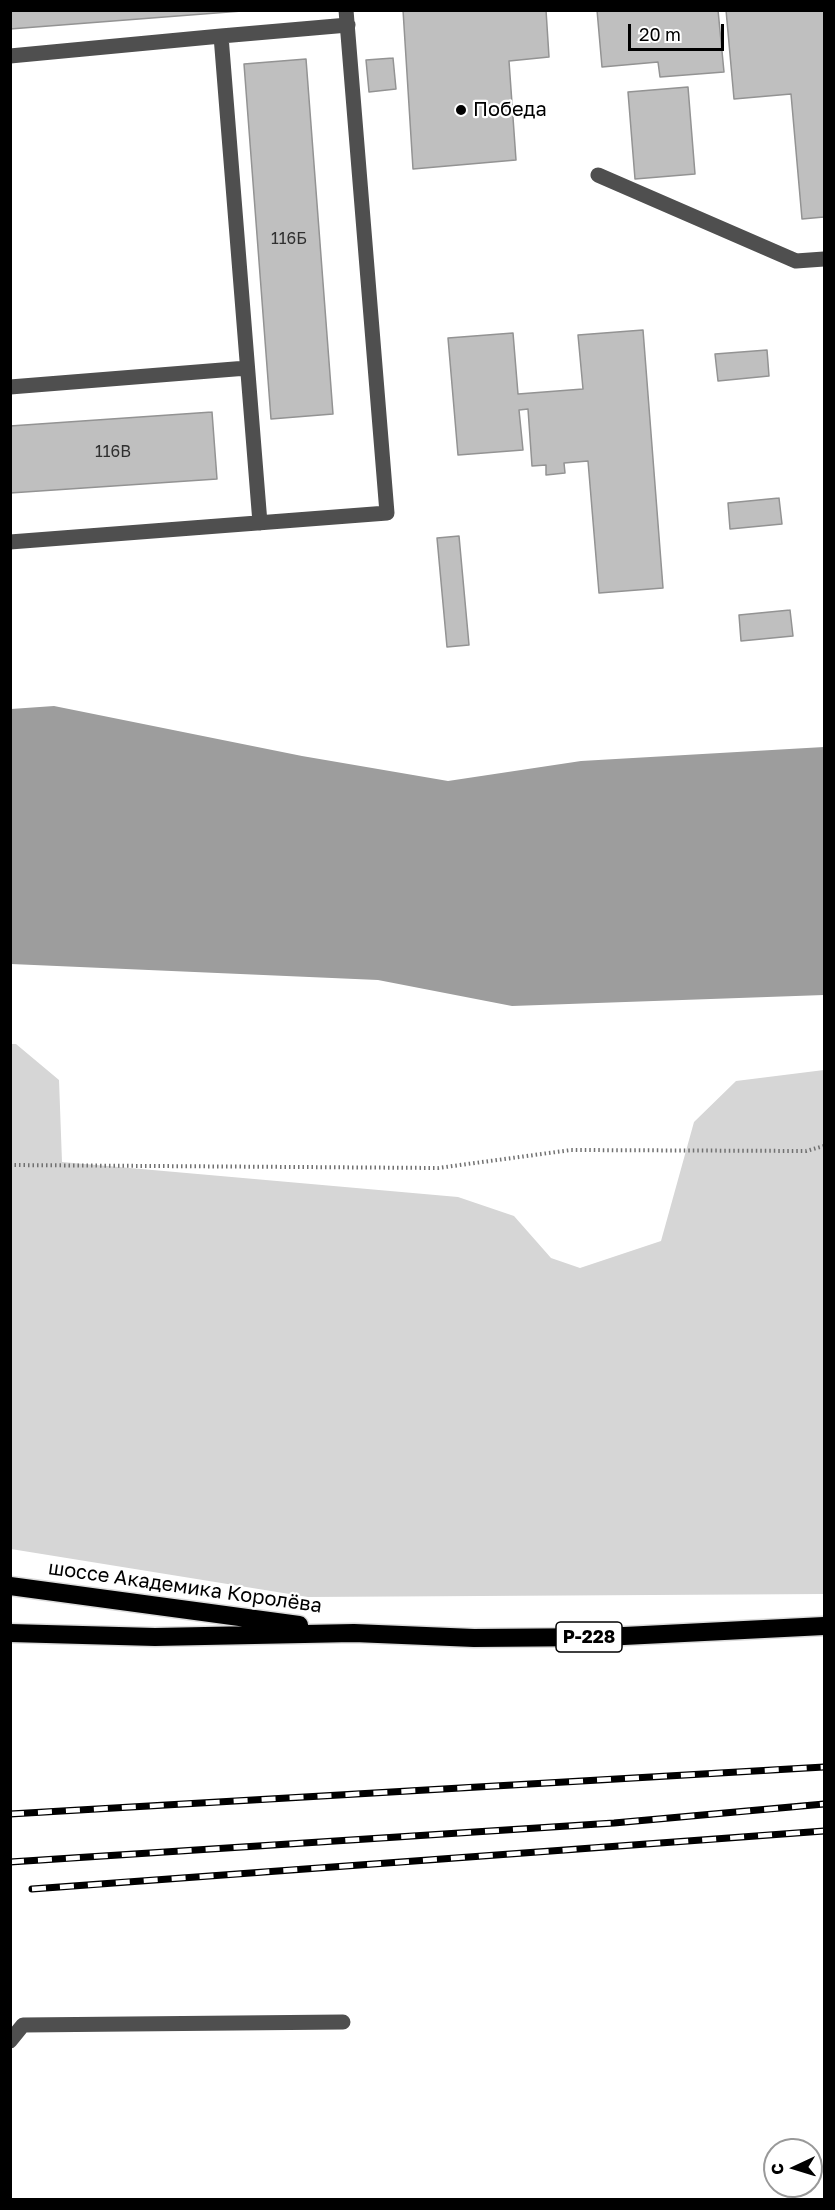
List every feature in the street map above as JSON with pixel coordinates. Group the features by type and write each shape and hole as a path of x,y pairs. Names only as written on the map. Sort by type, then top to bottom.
{"highway":[{"name":"шоссе Академика Королёва","path":"10,1586 354,1633"},
{"name":"шоссе Академика Королёва","path":"10,1633 155,1637 354,1633 474,1638 604,1637 825,1626"}],"lane":[{"path":"10,56 221,36 347,18 387,513 10,542"},
{"path":"221,36 260,523"},
{"path":"598,175 796,261 825,259"},
{"path":"10,387 247,368"},
{"path":"10,2041 23,2025 343,2022"}],"path":[{"path":"10,1165 438,1168 572,1150 806,1151 825,1146"}],"shaded area":[{"path":"54,706 302,756 448,781 581,761 824,747 824,995 512,1006 378,980 11,964 11,709"},
{"path":"11,1044 16,1044 59,1080 62,1162 458,1197 514,1216 551,1258 580,1268 661,1241 694,1122 736,1081 824,1070 824,1594 308,1597 11,1549"}],"building":[{"path":"10,10 242,10 242,11 10,29"},
{"name":"Победа","path":"403,10 546,10 549,57 509,61 516,160 413,169"},
{"path":"597,10 718,10 724,72 660,77 658,62 602,67"},
{"path":"726,10 824,10 824,217 802,219 791,94 734,99"},
{"path":"393,58 396,89 369,92 366,60"},
{"path":"306,59 333,414 271,419 244,64"},
{"path":"688,87 695,174 635,179 628,92"},
{"path":"643,330 663,588 599,593 588,461 564,463 565,473 546,475 546,465 532,466 528,409 519,410 523,450 458,455 448,338 513,333 518,394 583,389 578,335"},
{"path":"767,350 769,376 718,381 715,354"},
{"path":"212,412 217,479 10,493 10,426"},
{"path":"779,498 782,524 730,529 728,503"},
{"path":"459,536 469,645 447,647 437,538"},
{"path":"790,610 793,636 741,641 739,615"}],"railway":[{"path":"10,1814 824,1767"},
{"path":"10,1862 614,1823 824,1804"},
{"path":"32,1889 824,1831"}],"place":[{"name":"Победа","path":"461,110"}]}
